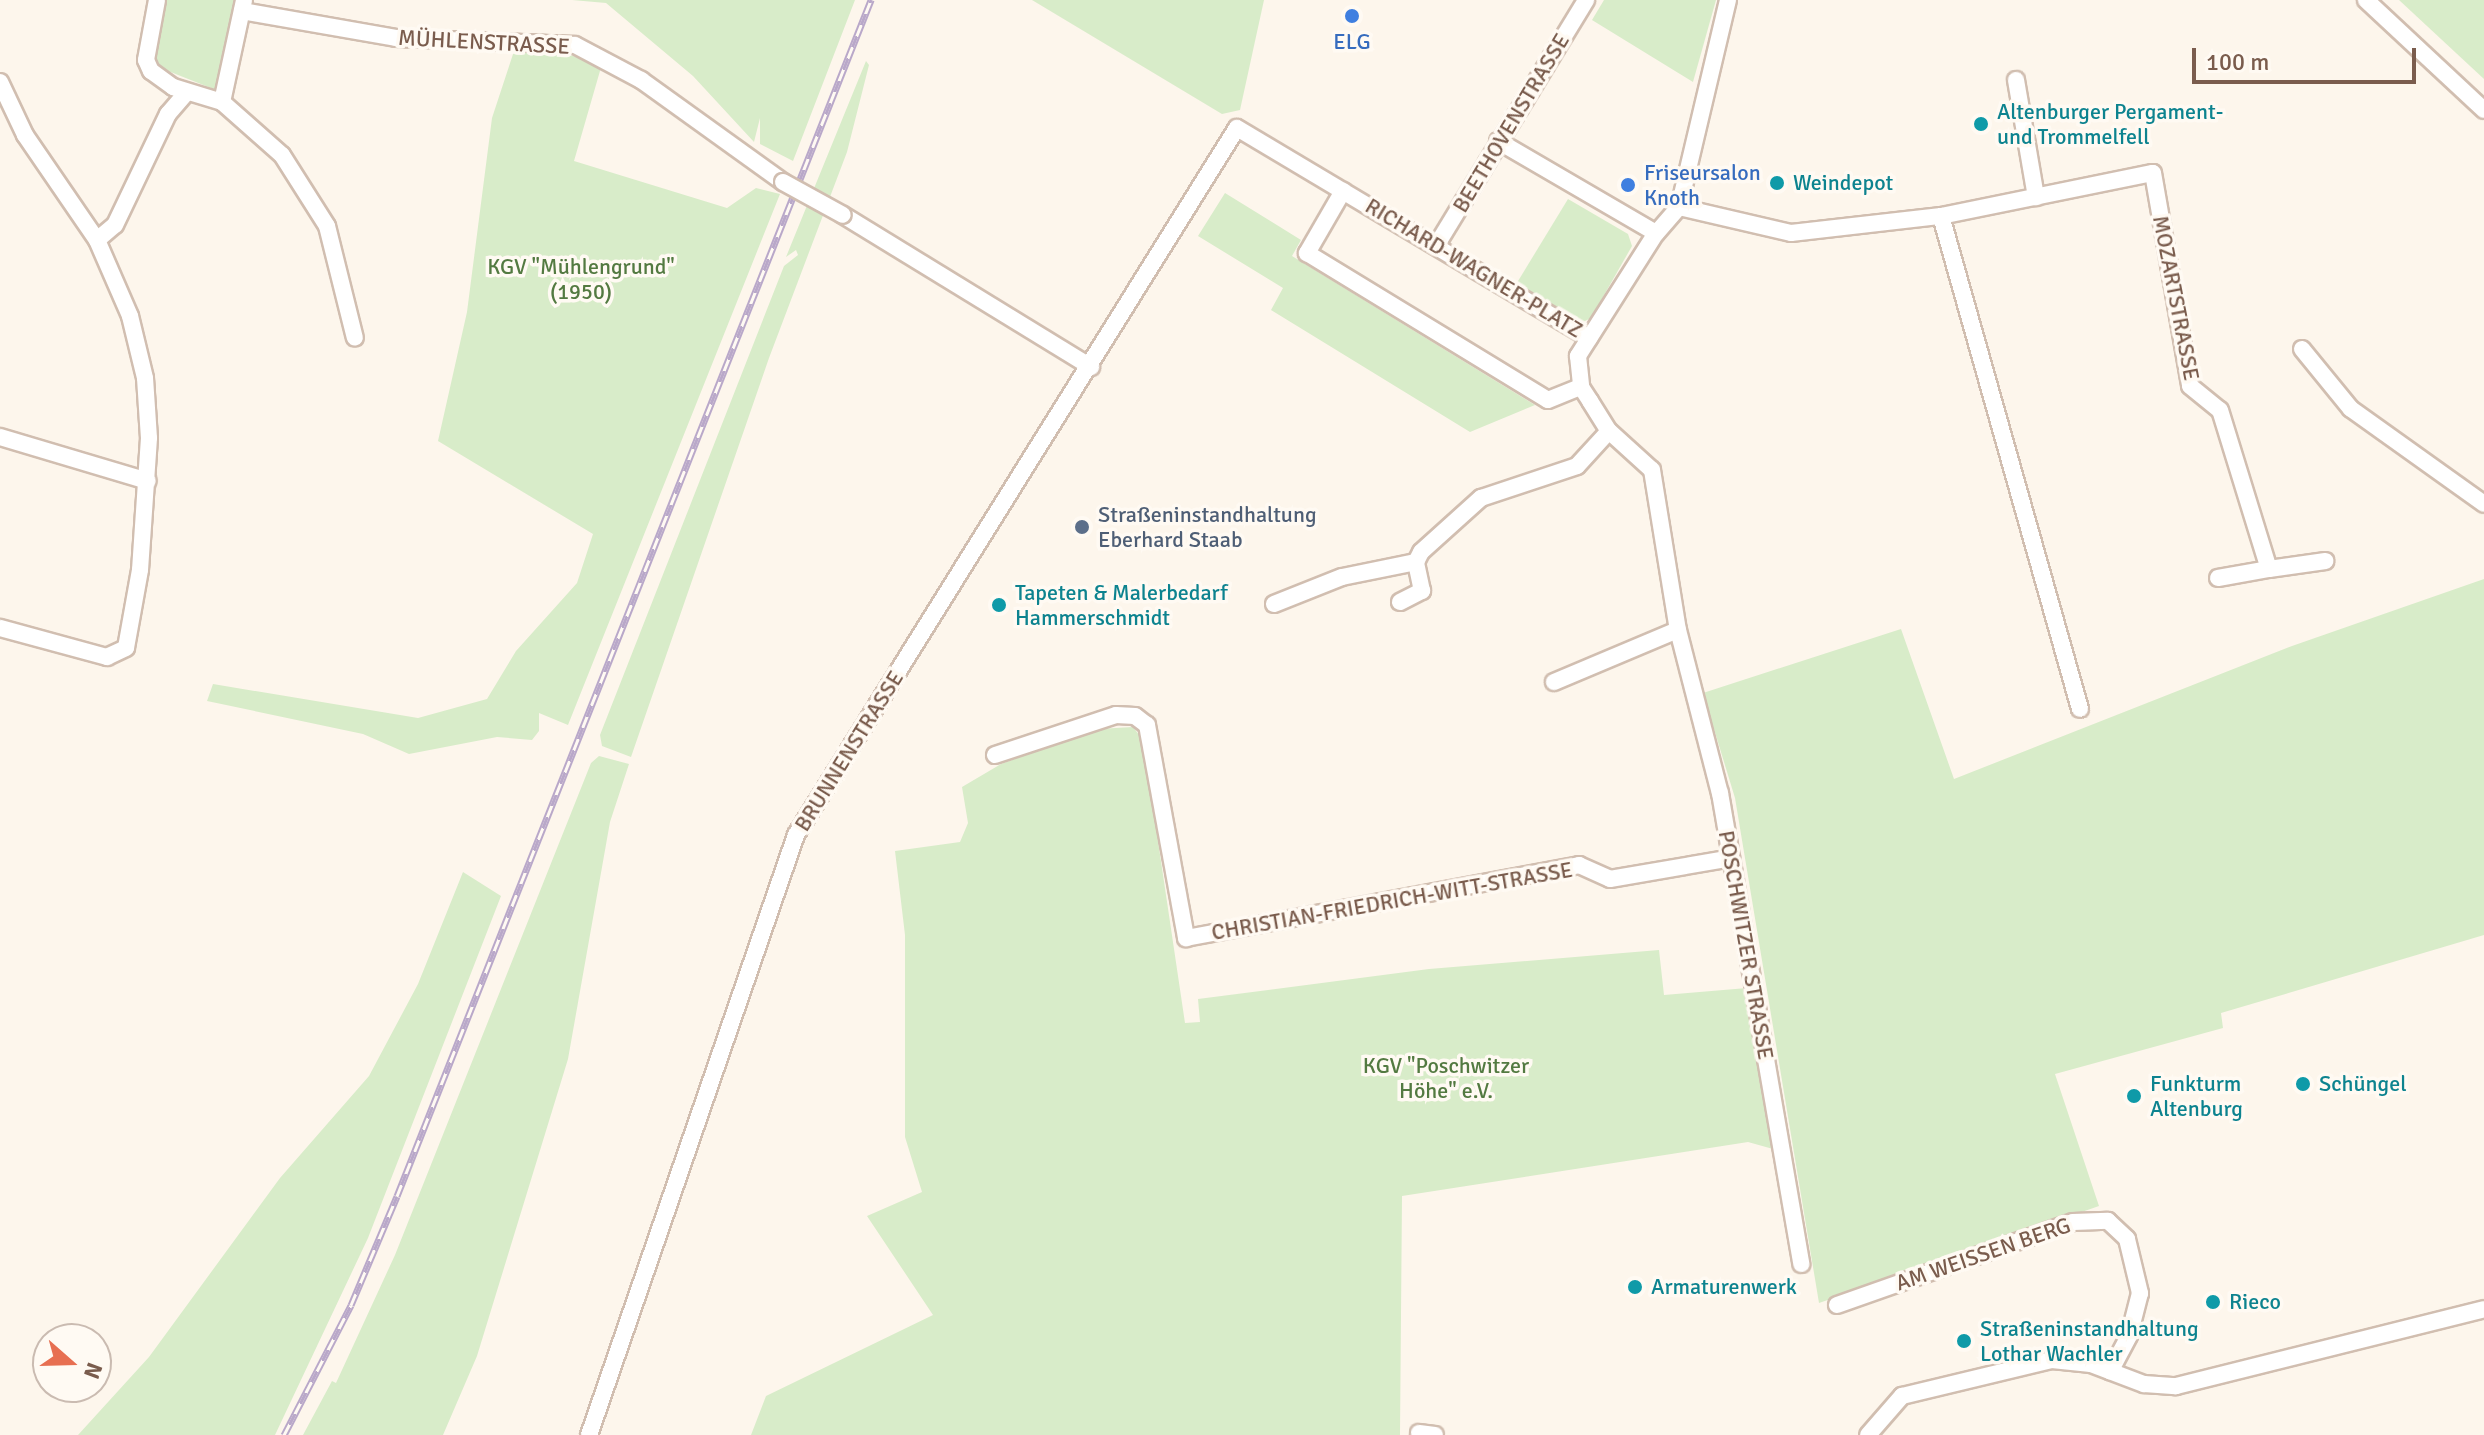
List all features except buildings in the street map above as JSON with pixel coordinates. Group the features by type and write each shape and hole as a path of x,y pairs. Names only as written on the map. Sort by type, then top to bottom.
{"street":[{"path":"157,0 146,60 161,81 186,93 222,102 282,155 327,226 355,338"},
{"name":"BEETHOVENSTRASSE","path":"1436,246 1586,0"},
{"path":"1498,141 1656,233 1679,207 1728,0"},
{"path":"2366,0 2484,110"},
{"path":"222,102 243,6"},
{"name":"MÜHLENSTRASSE","path":"243,6 396,38 575,45 641,80 783,182 843,215 1091,367"},
{"path":"2016,80 2036,197"},
{"path":"0,82 25,135 97,240 130,316 145,378 148,481 126,648 107,657 0,628"},
{"path":"97,240 115,225 168,114 186,93"},
{"name":"RICHARD-WAGNER-PLATZ","path":"1237,128 1589,338 1656,233"},
{"name":"BRUNNENSTRASSE","path":"589,1435 796,835 1091,367 1237,128"},
{"name":"MOZARTSTRASSE","path":"1679,207 1791,233 1941,216 2153,173 2190,386 2220,410 2269,569"},
{"name":"RICHARD-WAGNER-PLATZ","path":"1343,191 1307,253 1548,400 1581,387"},
{"path":"1941,216 2080,709"},
{"path":"1581,387 1578,356 1589,338"},
{"path":"2302,349 2351,409 2484,504"},
{"name":"POSCHWITZER STRASSE","path":"1581,387 1609,431 1652,470 1678,630 1720,793 1801,1264"},
{"path":"1274,604 1342,577 1416,562 1481,498 1577,466 1609,431"},
{"path":"0,437 148,481"},
{"path":"2218,578 2325,561"},
{"path":"1400,602 1422,591 1416,562"},
{"path":"1554,682 1678,630"},
{"name":"CHRISTIAN-FRIEDRICH-WITT-STRASSE","path":"995,755 1116,715 1135,716 1147,725 1186,938 1579,865 1610,879 1731,858"},
{"name":"AM WEISSEN BERG","path":"1837,1305 2073,1222 2108,1221 2127,1239 2140,1293 2129,1336 2110,1371"},
{"path":"1868,1435 1902,1396 1975,1376 2052,1360 2110,1371 2144,1384 2176,1386 2484,1309"}],"green space":[{"path":"163,0 236,0 216,90 163,69 155,61 152,51"},
{"path":"572,0 855,0 793,161 760,144 760,118 754,142 693,76 606,3"},
{"path":"1032,0 1264,0 1240,110 1222,114"},
{"path":"1604,0 1716,0 1693,82 1592,20"},
{"path":"2399,0 2484,0 2484,79"},
{"name":"KGV \"Mühlengrund\" (1950)","path":"515,48 555,51 602,64 574,161 727,208 756,188 780,194 568,725 539,713 539,731 532,740 497,737 409,754 363,734 207,701 213,684 418,718 487,699 516,651 577,583 593,534 438,441 467,312 492,118"},
{"path":"866,61 869,65 847,152 769,358 631,757 602,746 600,735 784,266 798,255 796,250 786,257"},
{"path":"1225,193 1301,240 1292,256 1535,405 1470,432 1271,310 1283,288 1198,236"},
{"path":"1568,199 1628,234 1632,246 1591,318 1579,324 1515,286"},
{"path":"2484,579 2484,935 2221,1013 2223,1028 2055,1074 2099,1206 1819,1303 1735,798 1703,693 1901,629 1954,779 2292,646"},
{"name":"KGV \"Poschwitzer Höhe\" e.V.","path":"1133,727 1143,740 1185,1023 1200,1022 1198,999 1429,969 1659,950 1664,995 1747,988 1773,1149 1748,1142 1402,1196 1400,1435 751,1435 766,1396 933,1315 867,1216 922,1192 905,1137 905,935 895,851 960,842 968,823 962,787 1001,764 1098,729"},
{"path":"599,756 629,764 610,822 568,1059 477,1356 443,1435 303,1435 332,1381 336,1383 395,1255 591,763"},
{"path":"463,872 501,896 368,1238 275,1435 78,1435 107,1403 112,1403 112,1398 149,1357 280,1178 369,1076 418,984"}],"railway":[{"path":"284,1435 351,1305 397,1196 871,0"}],"place":[{"name":"ELG","path":"1352,16"},
{"name":"Altenburger Pergament- und Trommelfell","path":"1981,124"},
{"name":"Weindepot","path":"1777,183"},
{"name":"Friseursalon Knoth","path":"1628,185"},
{"name":"Straßeninstandhaltung Eberhard Staab","path":"1082,527"},
{"name":"Tapeten & Malerbedarf Hammerschmidt","path":"999,605"},
{"name":"Schüngel","path":"2303,1084"},
{"name":"Funkturm Altenburg","path":"2134,1096"},
{"name":"Armaturenwerk","path":"1635,1287"},
{"name":"Rieco","path":"2213,1302"},
{"name":"Straßeninstandhaltung Lothar Wachler","path":"1964,1341"}]}
